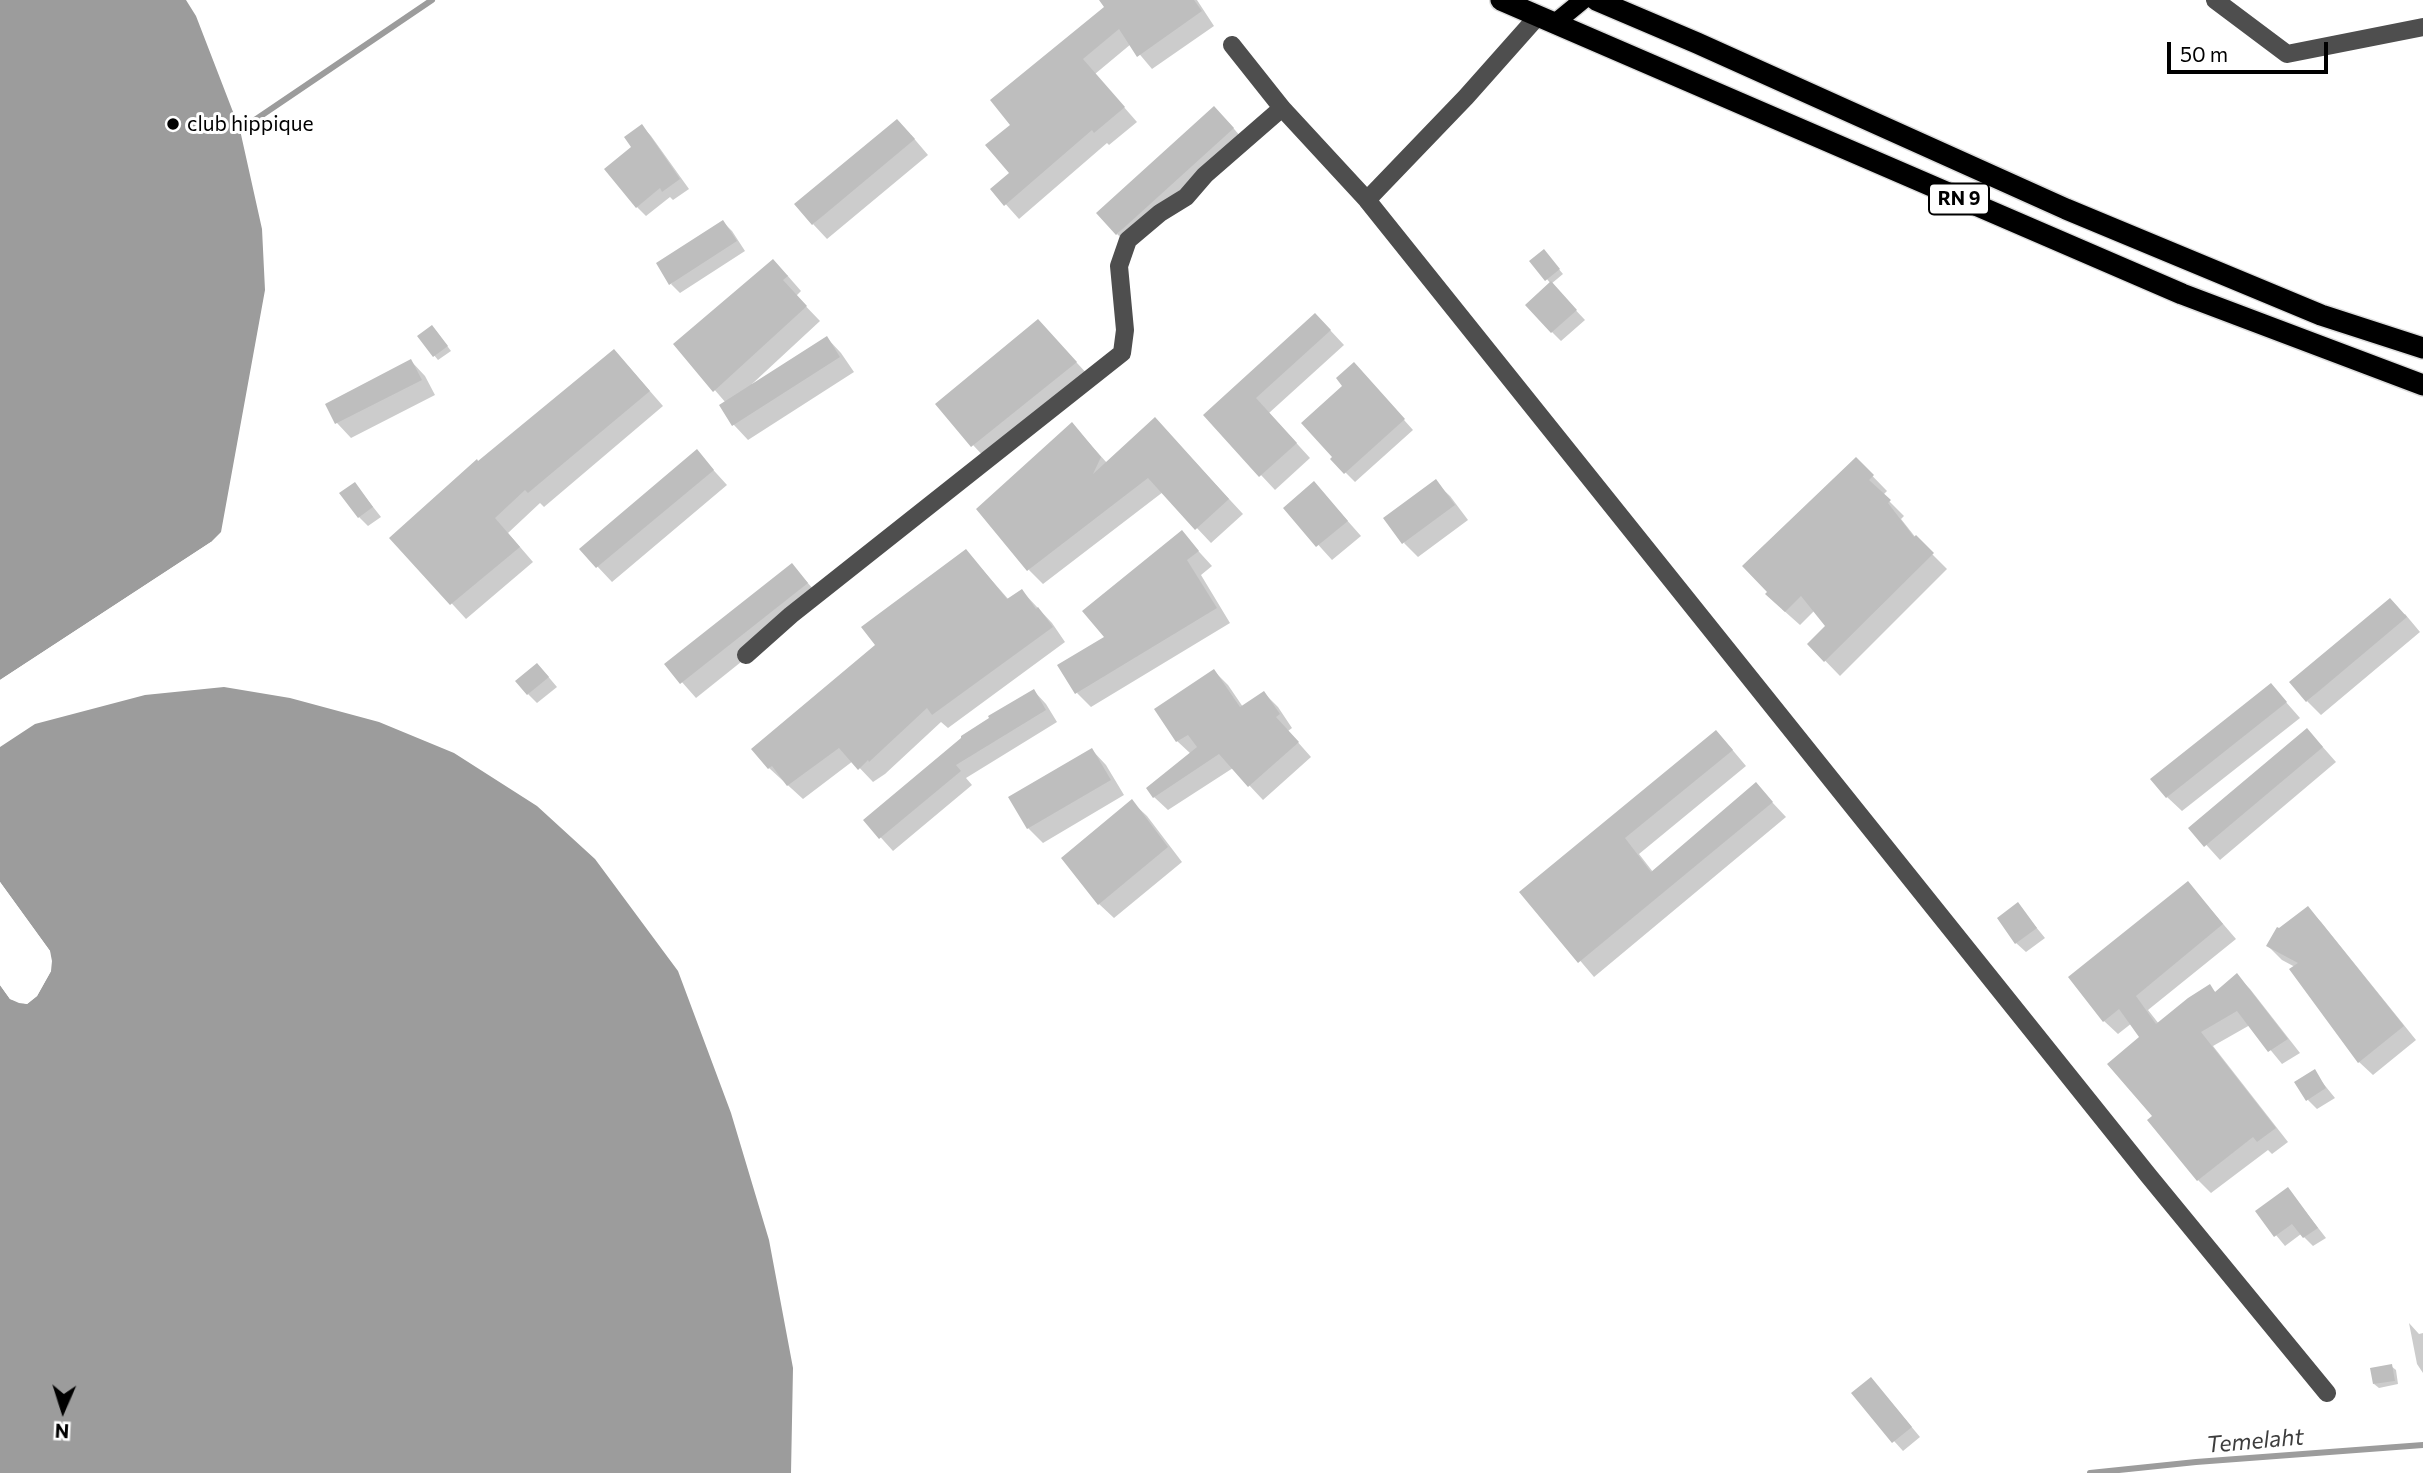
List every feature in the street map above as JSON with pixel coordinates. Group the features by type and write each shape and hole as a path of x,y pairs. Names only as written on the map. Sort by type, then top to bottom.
{"highway":[{"name":"RN 9","path":"1501,0 2182,293 2423,385"},
{"name":"RN 9","path":"1596,0 2066,209 2321,315 2423,348"}],"main road":[{"path":"1546,20 1583,0"}],"street":[{"path":"2215,0 2287,54 2423,27"},
{"path":"1367,200 1466,97 1546,20"},
{"path":"1232,45 1282,108 1367,200 2326,1393"},
{"path":"746,655 791,615 1122,353 1125,330 1119,266 1128,240 1160,212 1186,197 1205,175 1282,108"}],"shaded area":[{"path":"0,0 186,0 196,16 240,130 262,229 265,290 221,532 211,542 0,680"},
{"path":"224,687 290,698 379,722 454,753 537,806 595,859 678,971 731,1113 769,1240 793,1368 791,1473 0,1473 0,985 10,999 27,1004 37,996 51,971 50,951 0,882 0,747 35,724 145,695"}],"pier":[{"path":"211,542 212,545 26,669 0,683 0,680"},
{"path":"0,882 50,951 51,971 37,996 27,1004 10,999 0,981 12,996 26,1000 34,994 48,970 49,961 46,952 0,888"}],"building":[{"path":"1099,0 1194,0 1202,11 1137,57 1119,29 1083,59 1125,107 1094,133 1092,130 1004,206 990,189 1009,173 985,145 1010,125 990,100 1104,7"},
{"path":"1214,106 1234,128 1116,235 1096,213"},
{"path":"897,119 915,139 812,225 794,204"},
{"path":"642,124 680,179 662,192 660,188 636,208 604,169 631,147 624,137"},
{"path":"723,220 737,241 669,285 656,263"},
{"path":"1544,249 1560,269 1545,281 1529,261"},
{"path":"773,259 788,276 783,280 807,306 713,392 673,344"},
{"path":"1551,281 1577,310 1551,333 1525,305"},
{"path":"1315,313 1331,330 1256,398 1297,443 1259,477 1203,415"},
{"path":"1038,319 1077,362 971,447 935,404"},
{"path":"432,325 448,346 433,357 417,336"},
{"path":"827,336 840,357 732,426 719,405"},
{"path":"614,349 650,391 528,493 525,490 495,518 520,547 450,605 389,538 477,459 478,461"},
{"path":"411,359 422,380 335,424 325,404"},
{"path":"1354,362 1405,419 1344,474 1301,423 1342,386 1336,378"},
{"path":"1155,417 1229,499 1195,530 1148,478 1027,571 976,509 1072,422 1101,457 1093,474"},
{"path":"697,449 714,470 596,568 579,549"},
{"path":"1856,457 1874,475 1869,480 1891,500 1888,503 1914,537 1916,535 1934,553 1824,662 1807,644 1825,626 1801,596 1785,612 1765,594 1767,592 1742,566"},
{"path":"1436,479 1455,505 1402,544 1383,518"},
{"path":"1314,481 1348,521 1316,547 1283,508"},
{"path":"355,482 373,507 358,518 339,493"},
{"path":"1182,530 1199,551 1187,560 1217,608 1075,694 1057,665 1104,637 1082,611"},
{"path":"966,549 1007,599 1022,589 1053,627 932,715 927,708 858,770 839,748 787,786 772,766 768,769 751,749 875,645 861,627"},
{"path":"792,563 808,583 680,684 664,664"},
{"path":"2390,598 2407,617 2306,702 2289,682"},
{"path":"537,663 549,677 527,695 515,681"},
{"path":"1214,669 1240,707 1264,691 1280,714 1276,717 1299,742 1248,787 1219,754 1153,798 1146,788 1197,747 1188,735 1176,742 1154,709"},
{"path":"2271,683 2287,702 2166,798 2150,779"},
{"path":"1034,689 1046,710 956,765 961,771 879,839 863,820 961,736 989,718 988,716"},
{"path":"2307,728 2323,747 2204,847 2188,828"},
{"path":"1716,730 1733,750 1625,838 1651,872 1756,782 1773,802 1578,963 1519,892"},
{"path":"1092,748 1111,780 1027,829 1008,797"},
{"path":"1132,799 1168,847 1098,905 1061,858"},
{"path":"2188,881 2223,924 2136,996 2156,1024 2210,984 2215,992 2237,973 2288,1039 2268,1052 2237,1011 2201,1032 2276,1128 2257,1142 2253,1137 2197,1181 2147,1120 2152,1116 2107,1064 2139,1037 2119,1009 2103,1022 2068,977"},
{"path":"2018,902 2037,928 2015,944 1997,918"},
{"path":"2308,906 2404,1026 2358,1063 2289,969 2298,963 2266,946 2277,927"},
{"path":"2315,1069 2326,1088 2306,1101 2294,1082"},
{"path":"2288,1187 2318,1228 2303,1238 2292,1224 2274,1237 2255,1211"},
{"path":"2392,1364 2395,1381 2373,1384 2370,1368"},
{"path":"1871,1377 1912,1427 1892,1443 1851,1393"}],"waterway":[{"path":"240,130 432,0"},
{"name":"Temelaht","path":"2090,1473 2423,1445"}],"place":[{"name":"club hippique","path":"173,124"}]}
